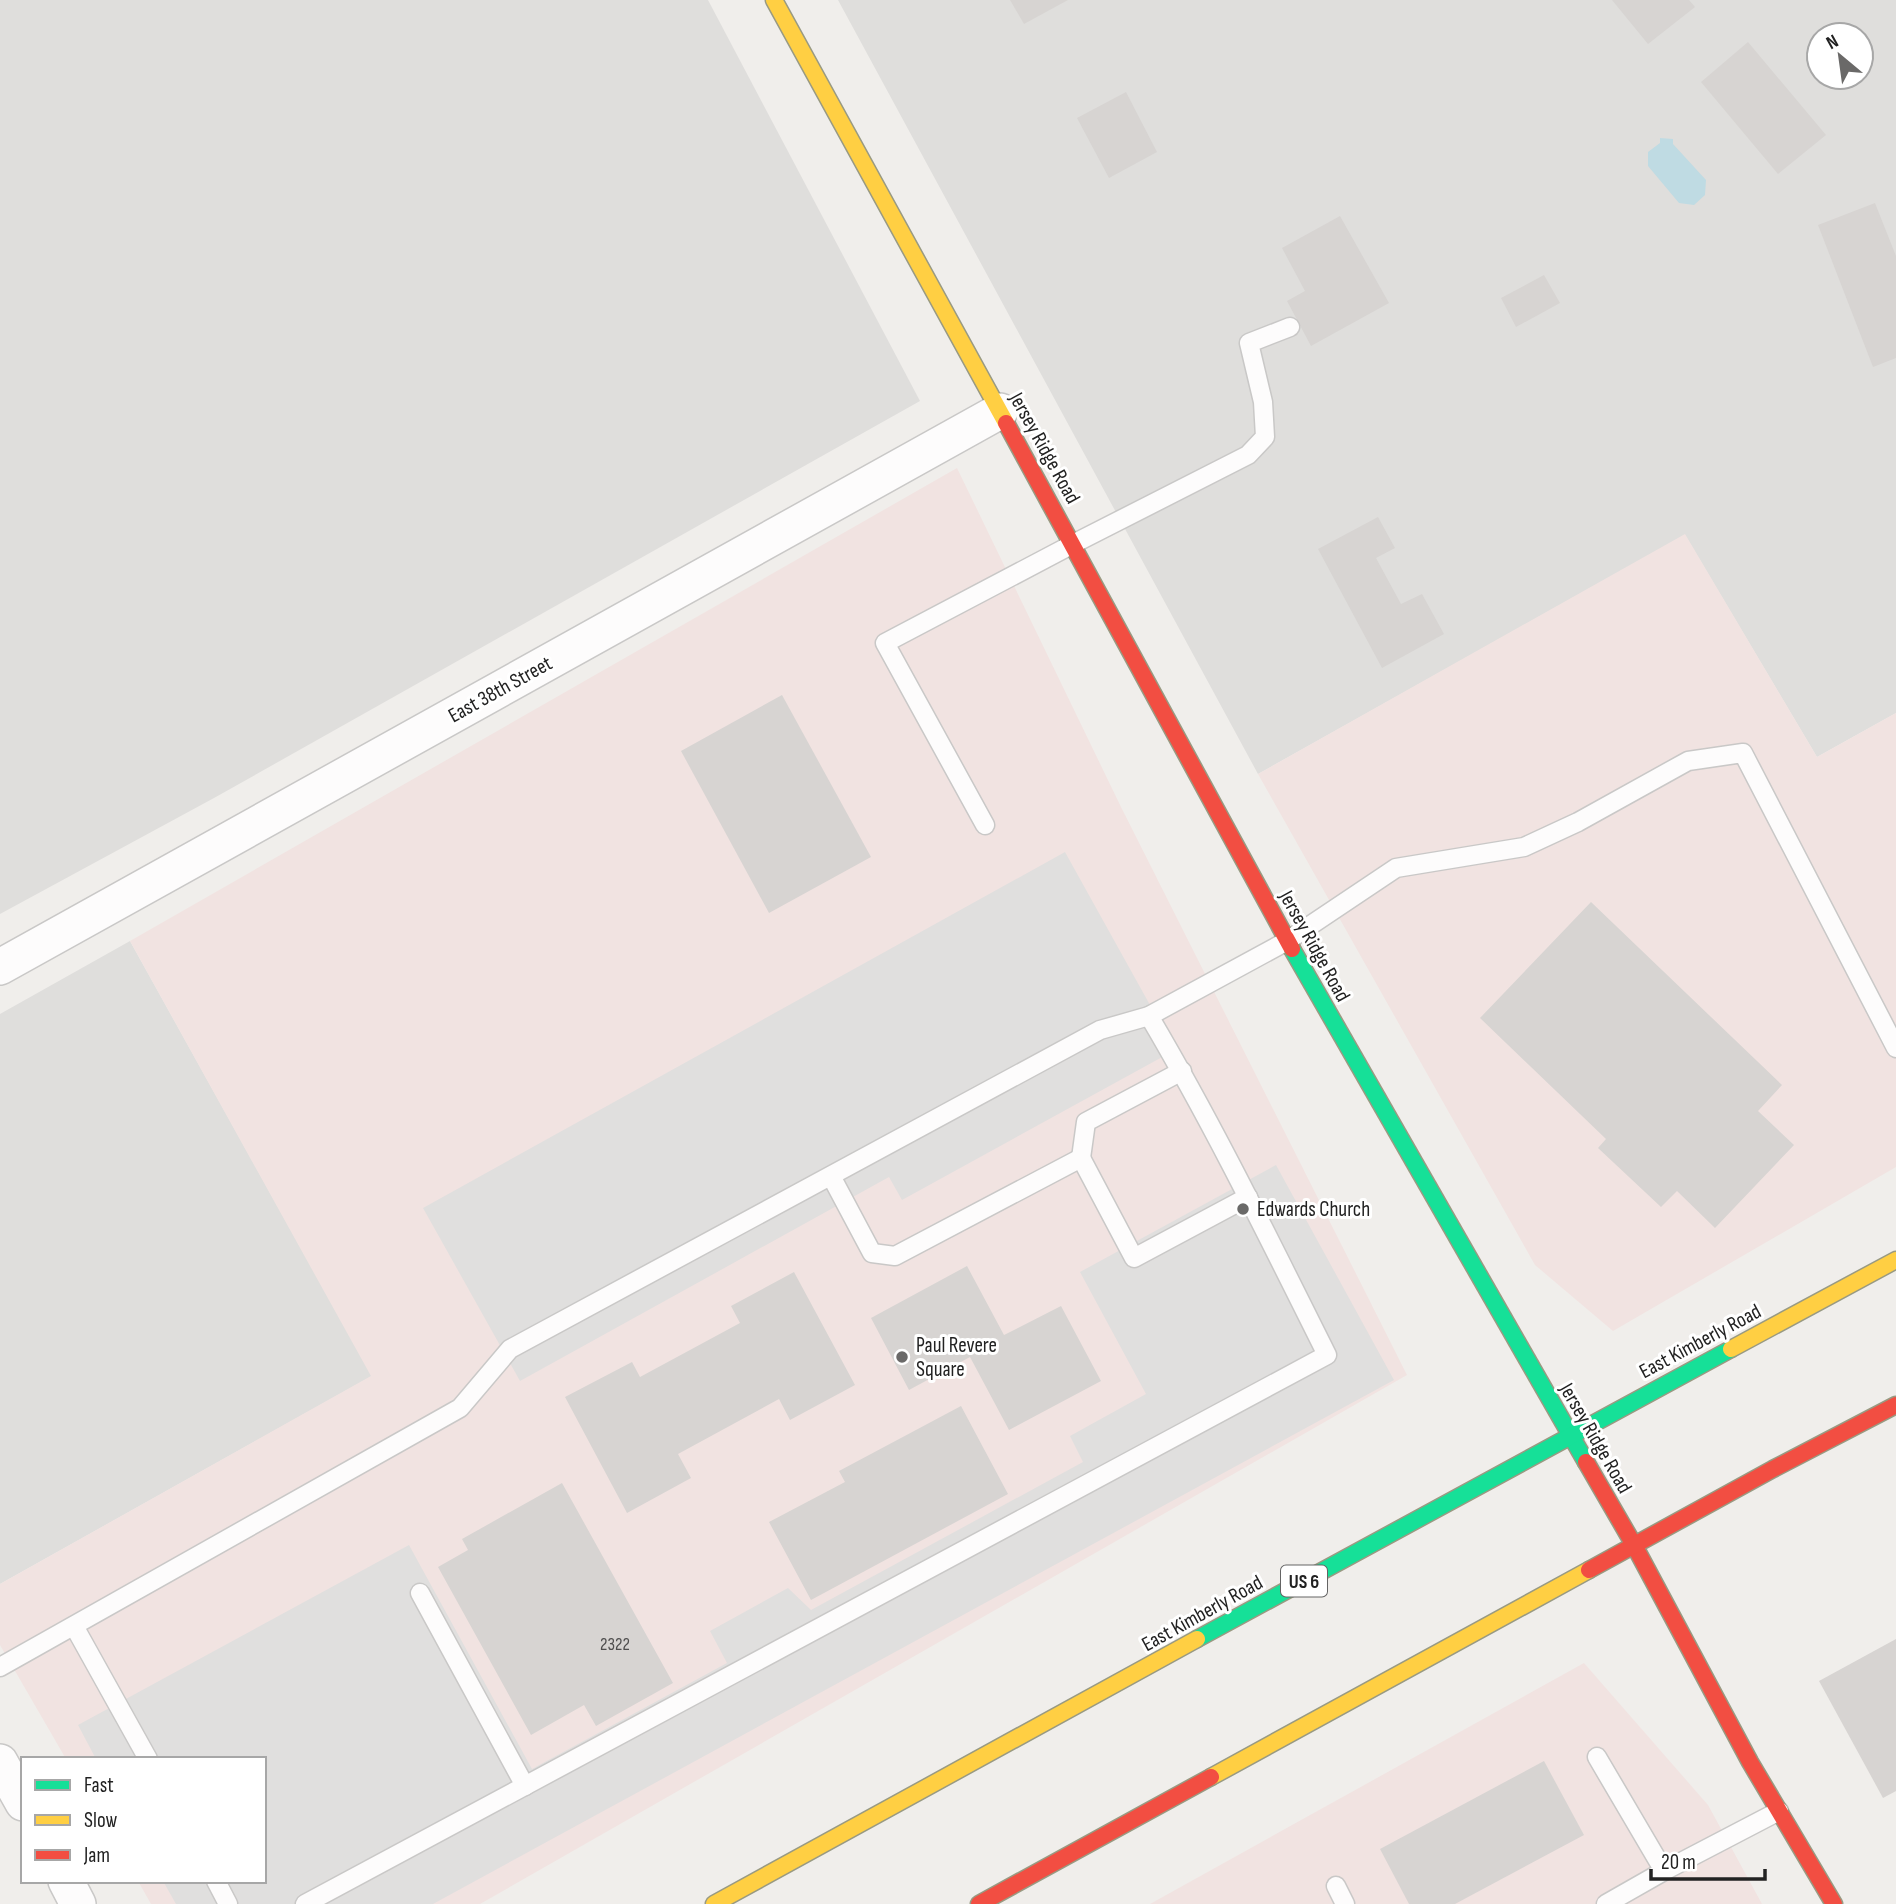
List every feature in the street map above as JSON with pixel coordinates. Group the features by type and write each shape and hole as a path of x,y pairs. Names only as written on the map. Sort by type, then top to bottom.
{"main road":[{"name":"Jersey Ridge Road","path":"774,0 1073,544 1287,941 1634,1545 1750,1762 1834,1904"},
{"name":"East Kimberly Road","path":"713,1904 1570,1435 1896,1260"},
{"path":"978,1904 1634,1545 1896,1405"}],"street":[{"name":"East 38th Street","path":"0,967 1000,411"},
{"path":"0,1762 21,1799"},
{"path":"67,1883 78,1904"}],"lane":[{"path":"985,825 885,643 1248,456 1265,437 1264,402 1249,343 1290,327"},
{"path":"0,1667 460,1408 510,1349 1100,1030 1149,1016 1287,941 1396,868 1524,846 1578,822 1688,761 1743,752 1896,1048"},
{"path":"305,1904 1327,1355 1182,1071 1149,1016"},
{"path":"1182,1071 1086,1122 1080,1158 1134,1258 1248,1197"},
{"path":"831,1176 872,1253 895,1256 1080,1158"},
{"path":"420,1593 525,1786"},
{"path":"74,1626 147,1757"},
{"path":"1597,1757 1664,1871"},
{"path":"1606,1904 1779,1811"},
{"path":"217,1883 228,1904"},
{"path":"1336,1886 1345,1904"}],"shaded area":[{"path":"0,0 708,0 920,401 214,798 0,914"},
{"path":"838,0 1896,0 1896,713 1817,757 1685,535 1258,774"},
{"name":"Paul Revere Square","path":"957,468 1121,807 1407,1375 480,1904 151,1904 139,1883 266,1883 266,1757 65,1757 0,1645 0,1584 371,1376 130,941"},
{"path":"1685,534 1817,757 1896,713 1896,1167 1613,1331 1535,1265 1258,774"},
{"path":"1065,852 1175,1050 902,1200 889,1177 520,1381 423,1208"},
{"path":"130,941 372,1376 0,1584 0,1014"},
{"path":"1276,1165 1394,1380 433,1904 176,1904 164,1883 266,1883 266,1757 95,1757 78,1725 409,1545 532,1769 727,1663 710,1631 788,1588 811,1610 1083,1462 1070,1436 1146,1394 1080,1272"},
{"path":"1584,1663 1708,1805 1762,1904 1150,1904"}],"water":[{"path":"1660,138 1673,139 1673,144 1706,180 1705,195 1694,205 1679,203 1648,166 1648,152 1660,143"}],"building":[{"path":"1010,0 1068,0 1024,24"},
{"path":"1612,0 1689,0 1695,7 1648,44"},
{"path":"1748,42 1826,135 1778,174 1701,82"},
{"path":"1126,92 1157,152 1109,178 1077,118"},
{"path":"1875,203 1896,256 1896,358 1873,367 1818,225"},
{"path":"1340,216 1389,303 1311,346 1287,301 1305,291 1282,248"},
{"path":"1544,275 1560,303 1516,327 1501,298"},
{"path":"1378,517 1395,548 1376,558 1401,604 1422,594 1444,634 1382,668 1318,549"},
{"path":"782,695 871,857 769,913 681,751"},
{"path":"1591,902 1782,1085 1758,1111 1794,1145 1715,1228 1677,1191 1661,1207 1598,1148 1606,1139 1480,1018"},
{"path":"967,1266 1004,1335 1061,1306 1101,1381 1009,1430 970,1357 909,1390 871,1318"},
{"path":"794,1272 855,1385 790,1420 779,1399 678,1454 691,1478 627,1513 565,1397 632,1362 640,1377 740,1323 731,1306"},
{"path":"961,1406 1008,1494 811,1600 769,1522 845,1482 839,1471"},
{"path":"562,1483 673,1683 596,1726 584,1705 531,1735 438,1567 468,1550 462,1539"},
{"path":"1896,1639 1896,1791 1883,1798 1819,1681"},
{"path":"1544,1761 1584,1835 1455,1904 1409,1904 1380,1849"}],"traffic: fast":[{"path":"1292,949 1586,1462"},
{"path":"1197,1639 1731,1349"}],"traffic: slow":[{"path":"774,0 1006,423"},
{"path":"1731,1349 1896,1260"},
{"path":"1211,1777 1589,1570"},
{"path":"714,1904 1197,1639"}],"traffic: jam":[{"path":"1006,423 1292,949"},
{"path":"1589,1570 1896,1405"},
{"path":"1586,1462 1634,1545 1750,1762 1834,1904"},
{"path":"979,1904 1211,1777"}],"place":[{"name":"Edwards Church","path":"1243,1209"},
{"name":"Paul Revere Square","path":"902,1357"}]}
